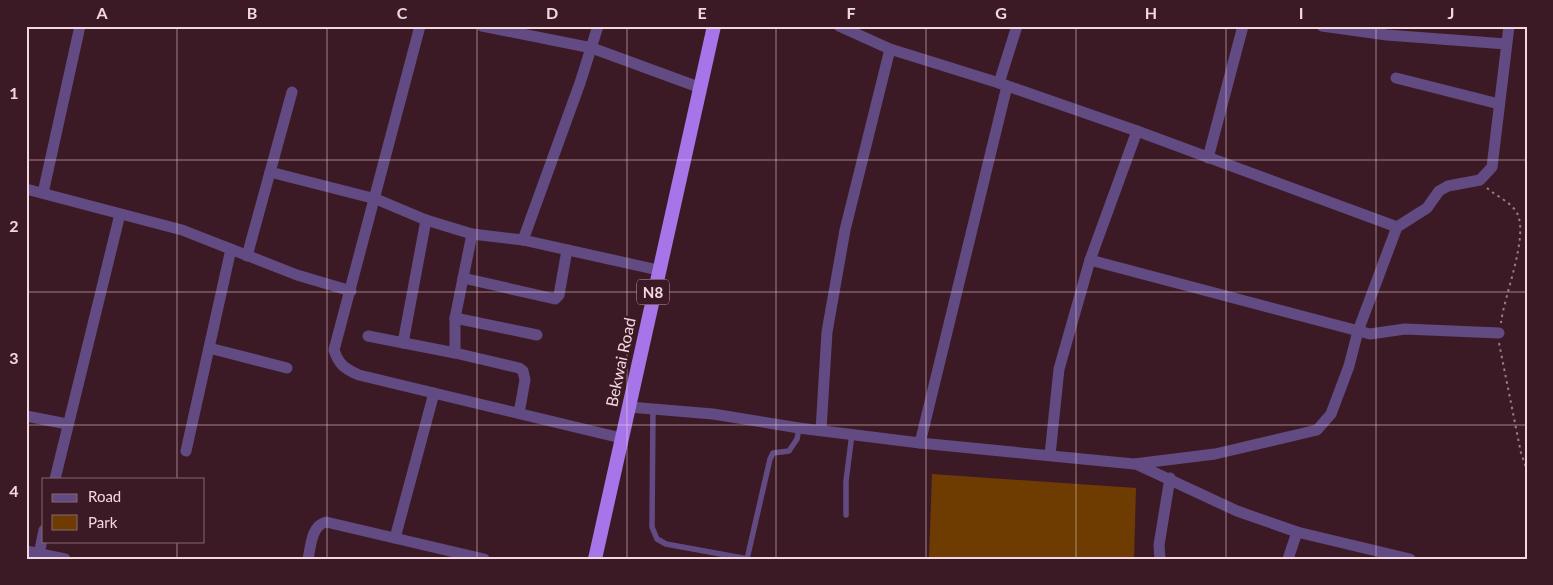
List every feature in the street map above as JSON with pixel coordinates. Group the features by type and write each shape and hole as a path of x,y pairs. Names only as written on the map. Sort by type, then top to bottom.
{"highway":[{"name":"Bekwai Road","path":"594,559 714,26"}],"street":[{"path":"43,193 80,26"},
{"path":"420,26 379,175 376,199 334,350 338,362 344,369 359,375 621,438"},
{"path":"523,240 592,48 598,26"},
{"path":"839,26 890,49 1003,84 1137,131 1397,227"},
{"path":"920,443 1017,26"},
{"path":"1208,158 1243,26"},
{"path":"1322,26 1387,35 1506,44"},
{"path":"629,407 713,414 799,428 920,443 1134,464 1215,454 1317,430 1331,414 1349,366 1358,331 1397,227 1428,208 1439,191 1444,188 1483,179 1492,167 1509,26"},
{"path":"487,27 592,48 701,88"},
{"path":"821,430 827,332 844,240 890,49"},
{"path":"1396,78 1499,104"},
{"path":"247,256 292,92"},
{"path":"1050,455 1058,369 1090,260 1137,131"},
{"path":"270,172 376,199 426,220 472,234 523,240 658,270"},
{"path":"26,189 182,230 247,256 350,291"},
{"path":"55,478 120,214"},
{"path":"403,343 426,220"},
{"path":"455,353 455,318 472,234"},
{"path":"186,451 231,248"},
{"path":"463,278 555,298 559,295 566,250"},
{"path":"1090,260 1358,331 1375,334 1412,329 1500,333"},
{"path":"455,318 537,335"},
{"path":"368,336 519,368 523,371 525,380 519,413"},
{"path":"209,348 287,368"},
{"path":"395,538 434,393"},
{"path":"26,416 67,424"},
{"path":"1134,464 1170,478 1192,492 1237,511 1298,532 1410,559"},
{"path":"1160,559 1159,545 1170,478"},
{"path":"308,559 314,531 321,523 326,522 395,538 434,553 484,559"},
{"path":"1288,559 1298,532"},
{"path":"38,554 42,538"},
{"path":"26,550 65,559"}],"lane":[{"path":"653,409 652,528 657,539 666,544 747,559 770,459 773,454 789,451 797,439 799,428"},
{"path":"846,515 846,481 852,434"}],"path":[{"path":"1483,179 1487,188 1512,206 1520,224 1513,274 1503,306 1499,347 1520,453 1527,470"}],"green space":[{"path":"932,474 1136,488 1134,559 929,559"}]}
